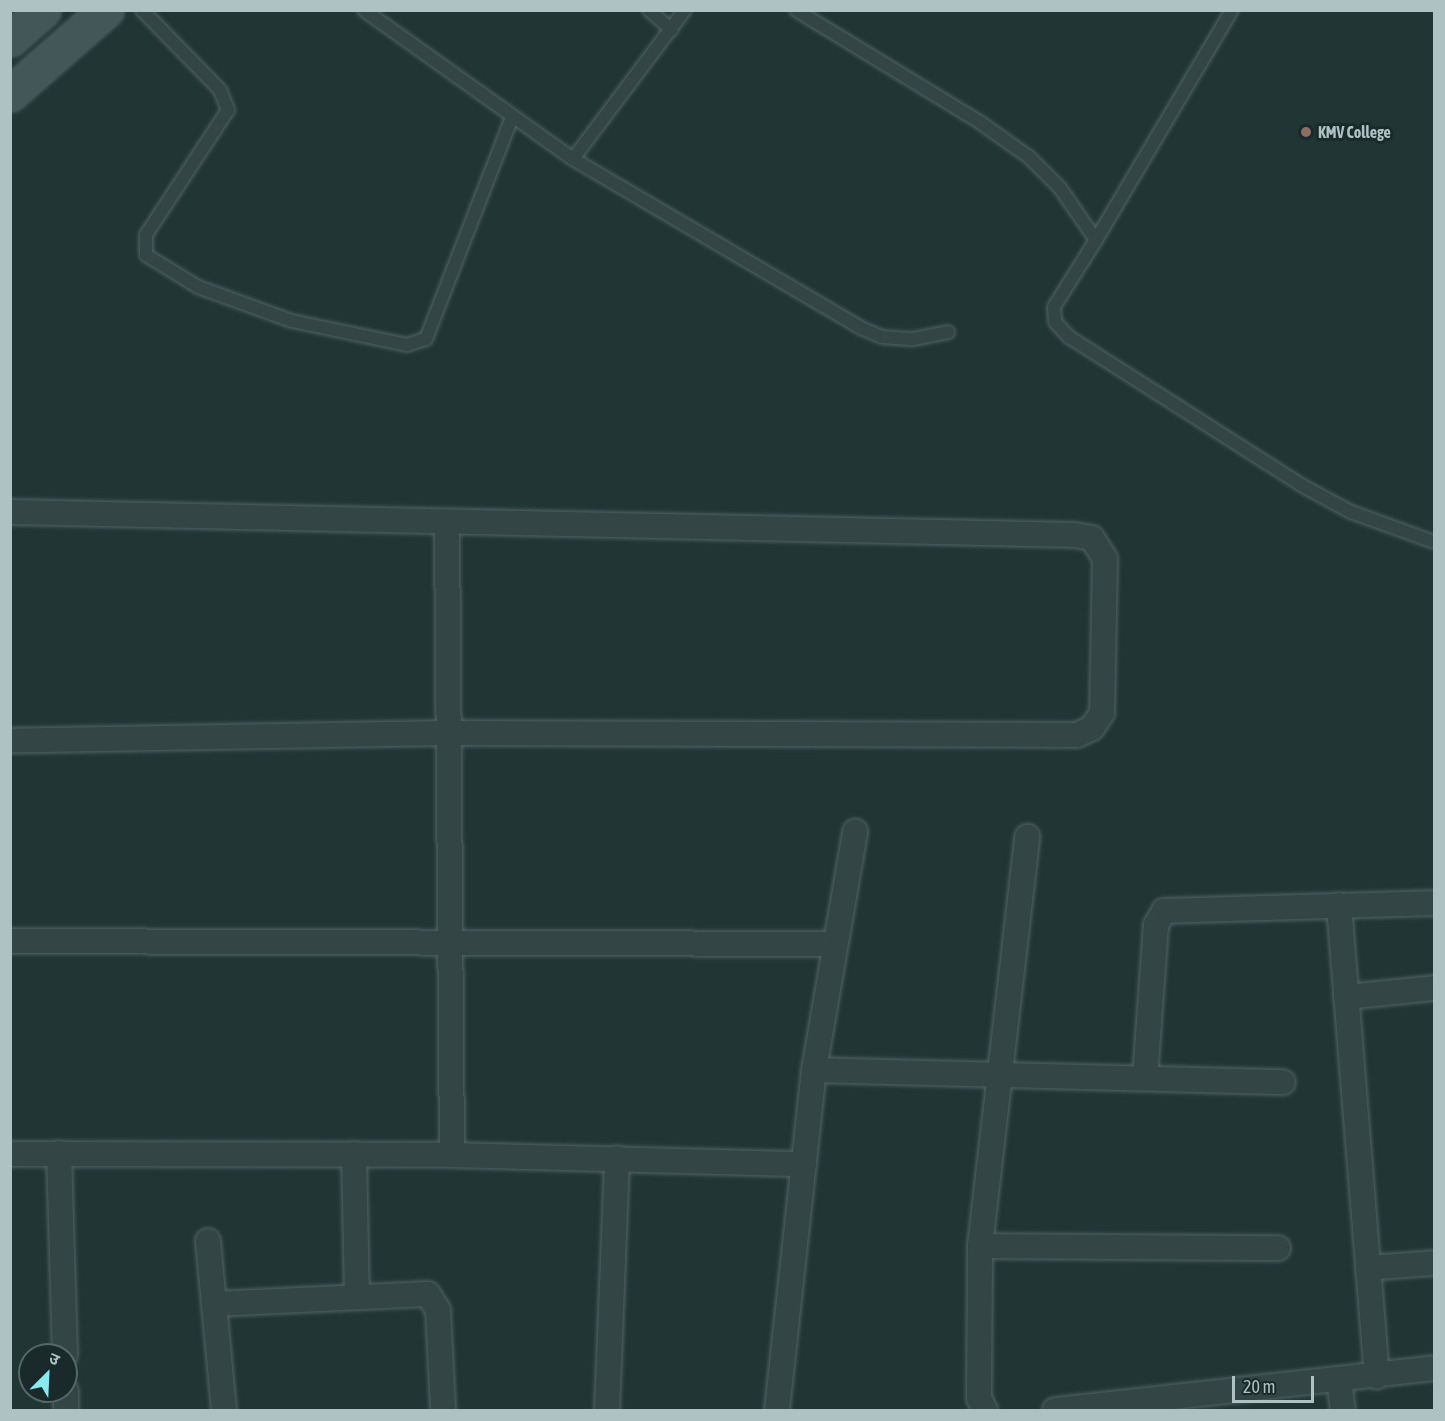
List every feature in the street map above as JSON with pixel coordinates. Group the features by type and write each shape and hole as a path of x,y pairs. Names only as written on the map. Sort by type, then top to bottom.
{"main road":[{"path":"10,39 43,10"},
{"path":"10,94 106,10"}],"street":[{"path":"10,512 1075,535 1092,538 1106,559 1102,713 1092,728 1077,735 447,734 10,741"},
{"path":"447,522 452,1155"},
{"path":"777,1410 814,1070 832,944 855,832"},
{"path":"985,1410 979,1398 980,1246 1027,837"},
{"path":"1145,1078 1156,925 1164,911 1434,903"},
{"path":"1339,905 1377,1376"},
{"path":"10,941 832,944"},
{"path":"1346,997 1434,988"},
{"path":"814,1070 1283,1082"},
{"path":"59,1153 65,1343"},
{"path":"10,1154 452,1155 804,1164"},
{"path":"354,1154 357,1294"},
{"path":"607,1410 617,1158"},
{"path":"207,1241 224,1410"},
{"path":"980,1246 1278,1248"},
{"path":"1368,1268 1434,1263"},
{"path":"214,1304 418,1291 434,1299 443,1410"},
{"path":"1055,1410 1434,1368"},
{"path":"1339,1379 1343,1410"}],"lane":[{"path":"142,10 220,90 228,110 146,235 146,255 198,287 292,321 407,345 426,339 512,117"},
{"path":"364,10 573,159 861,328 882,337 913,339 948,332"},
{"path":"649,10 672,30"},
{"path":"573,159 685,10"},
{"path":"796,10 1029,157 1060,188 1096,240"},
{"path":"1232,10 1054,307 1055,322 1069,338 1301,485 1351,512 1434,542"}],"place":[{"name":"KMV College","path":"1306,132"}]}
